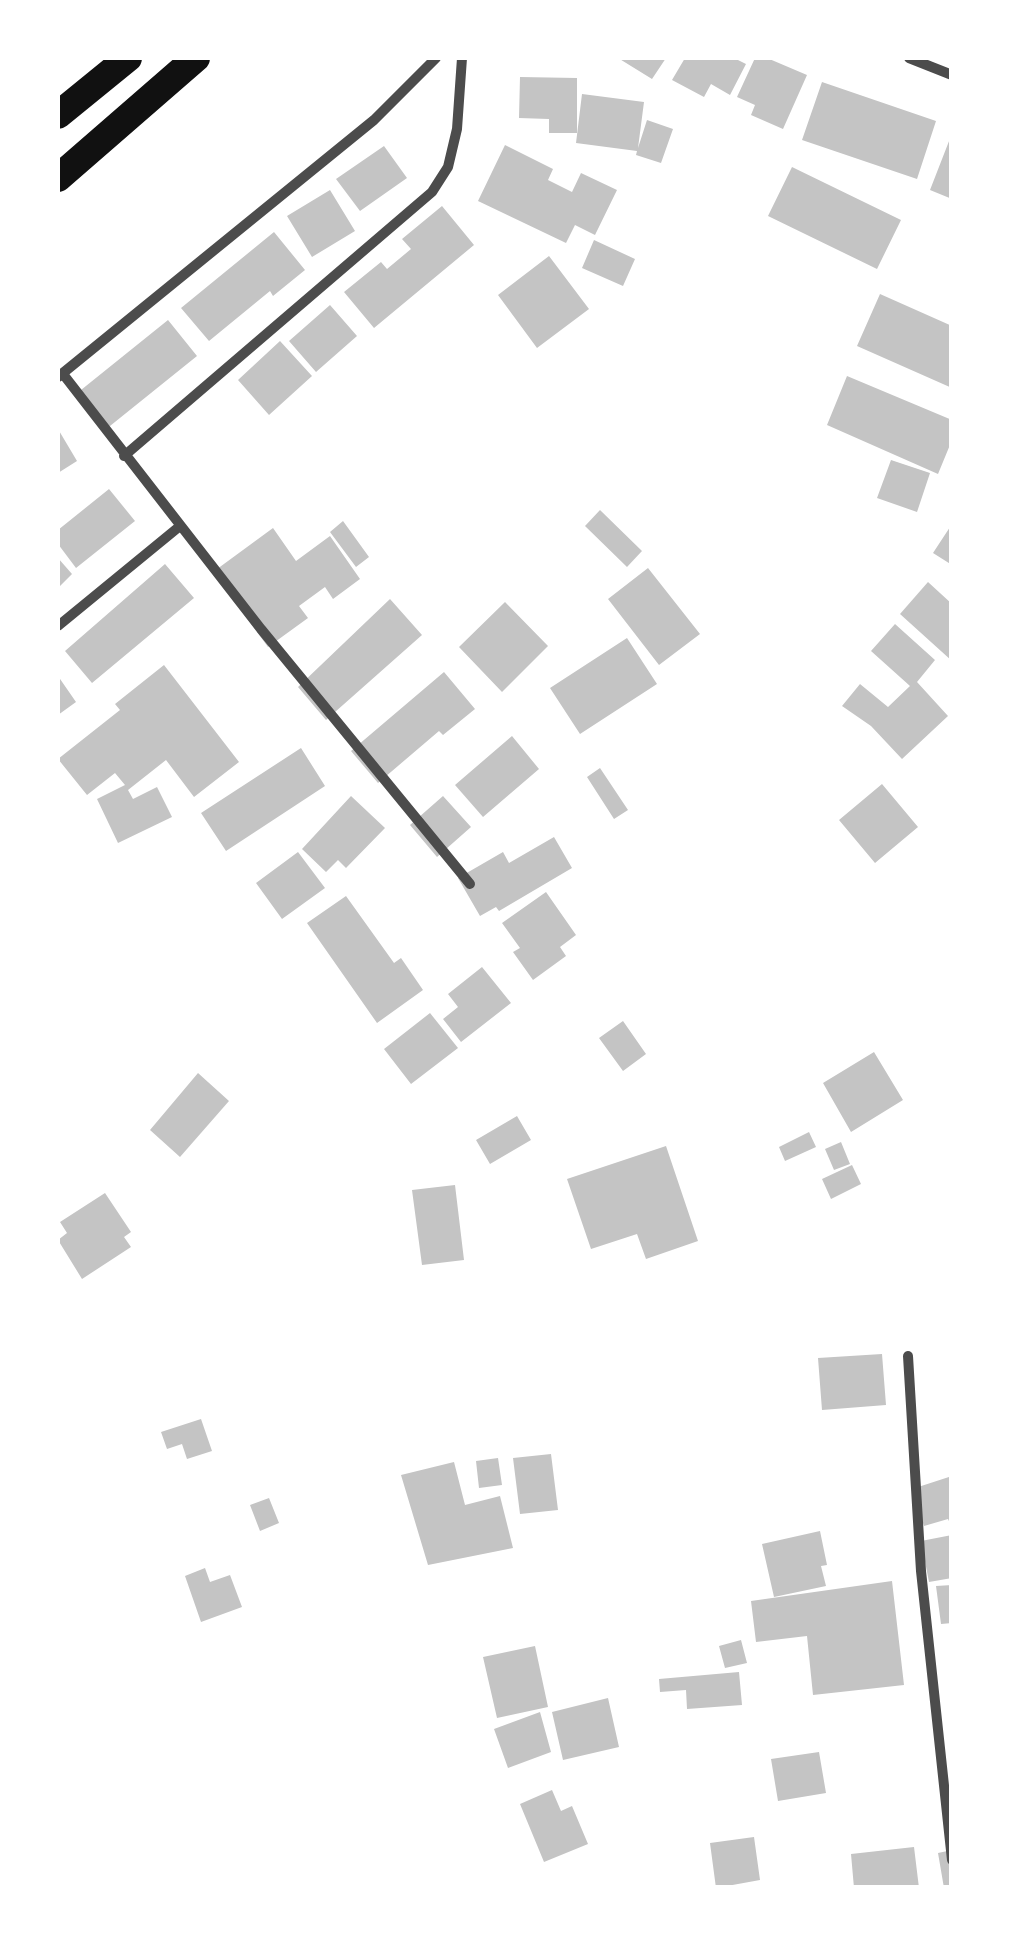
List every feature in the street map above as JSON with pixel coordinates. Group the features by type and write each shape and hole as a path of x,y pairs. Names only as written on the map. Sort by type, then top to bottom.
{"highway":[{"path":"58,115 128,58"},
{"path":"58,178 196,58"}],"street":[{"path":"436,58 374,120 60,376 470,884"},
{"path":"124,456 432,192 448,168 457,130 462,58"},
{"path":"909,58 952,75"},
{"path":"58,626 180,526"},
{"path":"908,1356 922,1570 952,1860"}],"building":[{"path":"618,58 666,58 652,79"},
{"path":"685,58 734,58 746,64 730,95 711,84 704,97 672,80"},
{"path":"755,58 767,58 807,75 783,129 751,115 755,105 737,97"},
{"path":"520,77 577,78 577,133 549,133 549,119 519,118"},
{"path":"822,82 936,121 917,179 802,140"},
{"path":"582,94 644,102 638,148 647,120 673,129 661,163 636,155 637,151 576,143"},
{"path":"952,136 952,199 930,190"},
{"path":"505,145 553,169 548,180 572,192 581,173 617,190 595,235 575,225 566,243 478,201"},
{"path":"384,146 407,178 360,211 336,179"},
{"path":"792,167 901,220 877,269 768,216"},
{"path":"330,190 355,231 312,257 287,216"},
{"path":"442,206 474,245 374,328 344,292 381,262 387,269 411,249 402,239"},
{"path":"274,232 305,270 273,296 270,291 209,341 181,308"},
{"path":"594,240 635,259 623,286 582,268"},
{"path":"549,256 589,309 537,348 498,295"},
{"path":"880,294 952,326 952,388 857,346"},
{"path":"330,305 357,336 316,372 289,341"},
{"path":"168,320 197,356 105,430 76,394"},
{"path":"280,341 312,376 269,415 238,380"},
{"path":"847,376 952,420 952,440 938,474 827,425"},
{"path":"58,429 77,461 58,473"},
{"path":"891,460 930,473 917,512 877,498"},
{"path":"109,489 135,521 76,568 58,544 58,530"},
{"path":"600,510 642,551 627,567 585,526"},
{"path":"343,521 369,557 356,567 330,532"},
{"path":"952,524 952,565 933,553"},
{"path":"273,528 296,561 330,536 360,579 333,599 325,587 299,606 308,618 268,647 213,572"},
{"path":"58,558 72,574 58,588"},
{"path":"165,564 194,598 92,683 65,651"},
{"path":"648,568 700,634 659,665 608,599"},
{"path":"928,582 952,604 952,661 900,614"},
{"path":"390,599 422,635 326,720 298,687"},
{"path":"505,602 548,646 502,692 459,647"},
{"path":"895,624 935,660 917,682 948,716 902,759 871,726 842,706 860,684 888,707 910,686 871,651"},
{"path":"627,638 657,684 580,734 550,688"},
{"path":"164,665 239,762 194,797 166,760 128,790 133,799 157,787 172,817 118,843 97,799 125,785 115,773 87,795 58,759 120,710 115,704"},
{"path":"444,672 475,709 443,735 439,731 378,783 351,751"},
{"path":"58,676 76,702 58,715"},
{"path":"512,736 539,769 483,817 455,785"},
{"path":"301,748 325,786 226,851 201,813"},
{"path":"600,768 628,810 614,819 587,777"},
{"path":"882,784 918,827 875,863 839,820"},
{"path":"351,796 385,828 346,868 338,860 326,872 302,849"},
{"path":"443,796 471,827 437,857 410,825"},
{"path":"554,837 572,868 499,911 496,907 480,916 458,878 503,852 509,863"},
{"path":"298,852 325,888 282,919 256,883"},
{"path":"546,892 576,935 560,947 566,956 533,980 513,952 520,948 502,923"},
{"path":"346,896 394,963 401,958 423,990 377,1023 307,923"},
{"path":"482,967 511,1003 461,1042 443,1019 458,1007 448,994"},
{"path":"430,1013 458,1048 411,1084 384,1049"},
{"path":"623,1021 646,1054 623,1071 599,1038"},
{"path":"874,1052 903,1100 851,1132 823,1083"},
{"path":"198,1073 229,1101 180,1157 150,1130"},
{"path":"517,1116 531,1140 490,1164 476,1140"},
{"path":"809,1132 816,1147 785,1161 779,1147"},
{"path":"841,1142 850,1164 834,1170 825,1149"},
{"path":"666,1146 698,1241 646,1259 637,1234 591,1249 567,1179"},
{"path":"852,1165 861,1184 831,1199 822,1179"},
{"path":"455,1185 464,1260 422,1265 412,1190"},
{"path":"105,1193 131,1232 124,1237 131,1247 82,1279 58,1240 67,1233 60,1222"},
{"path":"882,1354 886,1405 822,1410 818,1358"},
{"path":"201,1419 212,1451 187,1459 182,1444 167,1449 161,1432"},
{"path":"551,1454 558,1510 520,1514 513,1458"},
{"path":"498,1458 502,1485 479,1488 476,1461"},
{"path":"454,1462 465,1505 500,1496 513,1548 428,1565 401,1475"},
{"path":"952,1476 952,1528 948,1519 924,1526 912,1489"},
{"path":"269,1498 279,1523 260,1531 250,1505"},
{"path":"820,1531 827,1565 821,1566 826,1586 774,1597 762,1544"},
{"path":"952,1535 952,1578 929,1582 921,1541"},
{"path":"205,1568 210,1582 230,1575 242,1607 201,1622 185,1576"},
{"path":"892,1581 904,1685 813,1695 807,1636 756,1642 751,1601"},
{"path":"952,1585 952,1623 941,1624 936,1586"},
{"path":"741,1640 747,1663 725,1668 719,1646"},
{"path":"535,1646 548,1707 497,1718 483,1657"},
{"path":"739,1672 742,1705 687,1709 686,1690 660,1692 659,1679"},
{"path":"608,1698 619,1747 563,1760 552,1712"},
{"path":"540,1712 551,1752 508,1768 494,1729"},
{"path":"819,1752 826,1793 778,1801 771,1759"},
{"path":"552,1790 561,1811 572,1806 588,1844 544,1862 520,1804"},
{"path":"754,1837 760,1880 716,1888 710,1843"},
{"path":"914,1847 919,1888 854,1888 851,1854"},
{"path":"952,1850 952,1888 944,1888 938,1853"}]}
